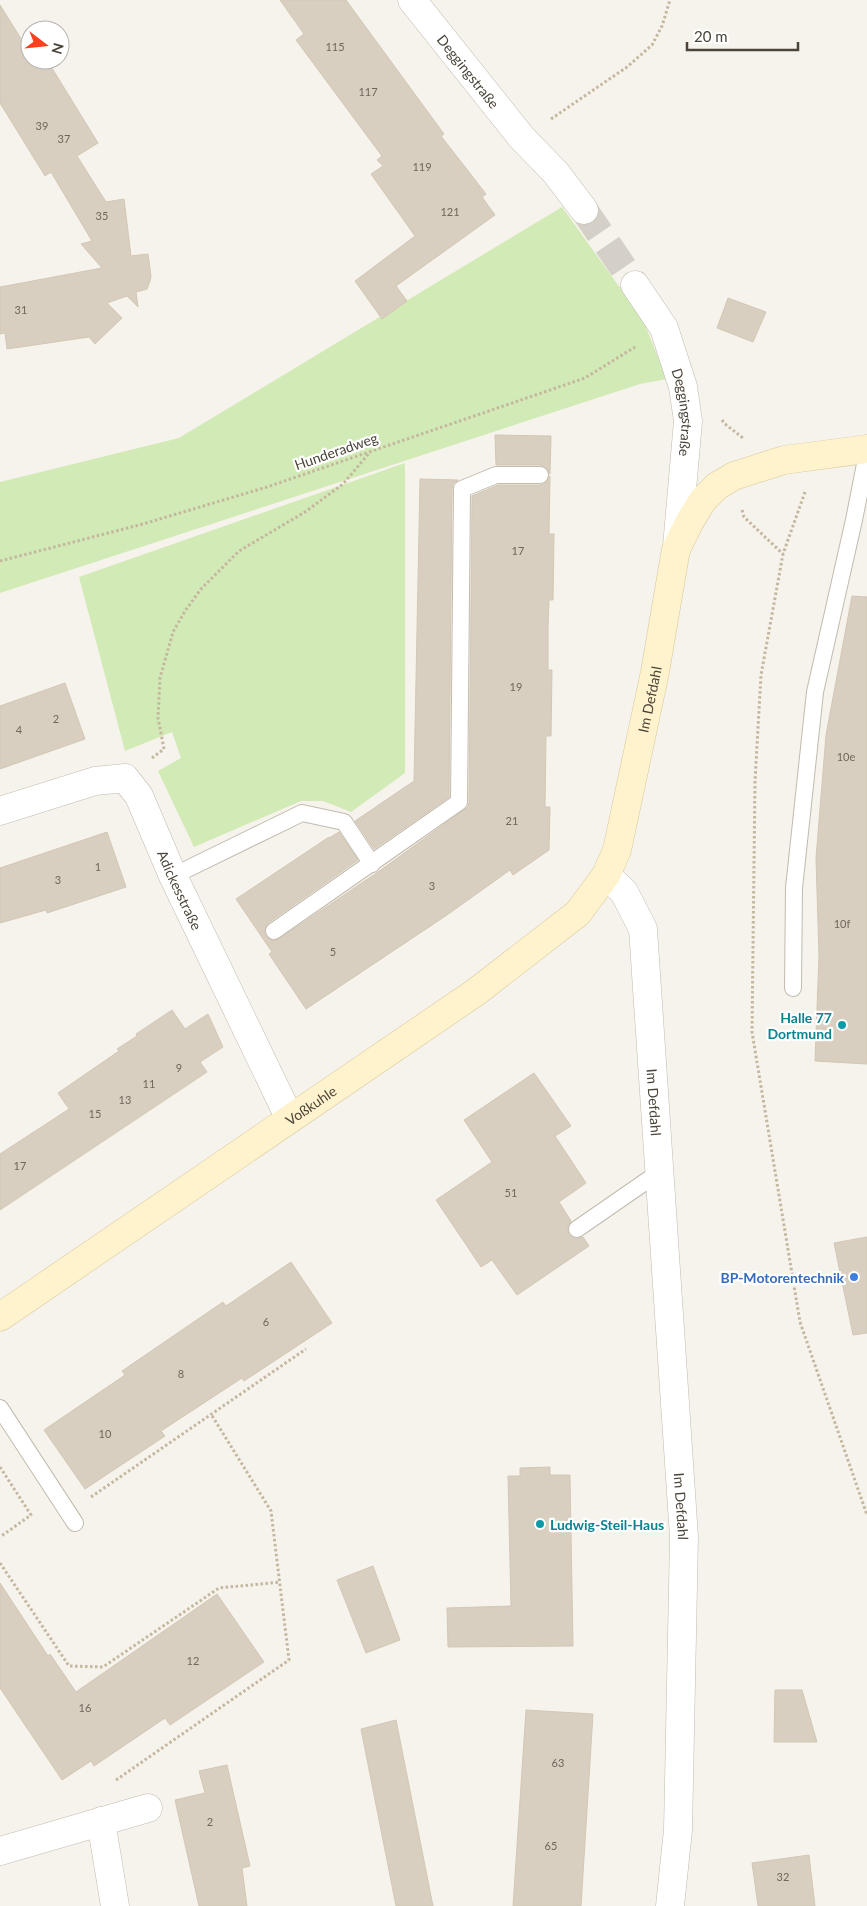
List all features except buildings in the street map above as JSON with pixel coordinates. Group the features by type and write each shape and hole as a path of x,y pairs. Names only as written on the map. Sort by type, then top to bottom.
{"street":[{"name":"Deggingstraße","path":"412,0 522,138 556,173 584,210"},
{"name":"Deggingstraße","path":"635,285 664,328 683,387 688,421 676,549"},
{"name":"Im Defdahl","path":"670,1906 678,1830 684,1537 643,929 624,892 606,875 617,850 643,732 676,549 690,521 704,500 717,486 734,476 784,460 867,449"},
{"path":"0,811 95,781 125,778"},
{"name":"Adickesstraße","path":"125,778 139,796 174,876 290,1118"},
{"name":"Voßkuhle","path":"0,1317 484,986 578,913 606,875"},
{"path":"0,1851 148,1808"},
{"path":"101,1821 115,1906"}],"lane":[{"path":"793,988 794,888 815,692 867,454"},
{"path":"274,931 459,802 462,489 496,475 540,475"},
{"path":"174,876 302,813 344,822 372,864"},
{"path":"578,1230 658,1173"},
{"path":"0,1408 75,1523"}],"path":[{"path":"522,138 627,67 652,45 662,26 670,0"},
{"name":"Hunderadweg","path":"0,561 143,524 248,493 585,378 664,328"},
{"path":"720,418 724,424 741,437 750,440"},
{"path":"125,778 164,749 158,718 160,678 173,632 201,589 240,551 305,512 343,484 372,450"},
{"path":"812,455 810,482 783,554 761,675 755,781 752,1032 800,1322 867,1515"},
{"path":"734,476 744,517 783,554"},
{"path":"85,1501 306,1349"},
{"path":"115,1781 289,1660 272,1511 211,1414"},
{"path":"0,1467 31,1515 0,1537"},
{"path":"0,1563 69,1666 103,1668 219,1588 280,1582"}],"green space":[{"path":"562,207 643,320 667,379 640,384 0,593 0,482 179,438"},
{"path":"405,463 405,773 351,812 323,801 301,801 194,847 158,771 181,758 172,732 125,751 79,577"}],"tunnel":[{"path":"584,210 635,285"}],"place":[{"name":"Halle 77 Dortmund","path":"842,1025"},
{"name":"BP-Motorentechnik","path":"854,1277"},
{"name":"Ludwig-Steil-Haus","path":"540,1524"}]}
